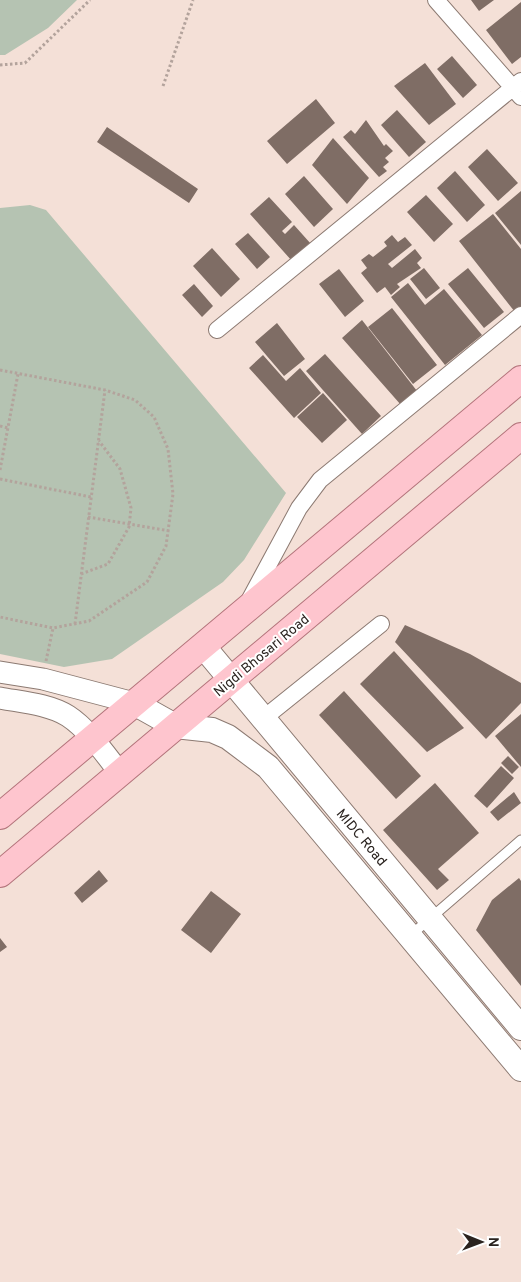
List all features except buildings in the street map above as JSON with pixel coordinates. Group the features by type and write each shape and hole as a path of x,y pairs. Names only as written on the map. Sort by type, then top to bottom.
{"main road":[{"path":"0,816 521,379"},
{"name":"Nigdi Bhosari Road","path":"0,874 521,436"},
{"name":"MIDC Road","path":"202,646 521,1028"},
{"path":"134,703 175,726 212,730 228,737 268,767 521,1070"}],"street":[{"path":"217,330 518,88 436,0"},
{"path":"243,612 299,508 320,480 521,315"},
{"path":"264,718 381,624"},
{"path":"0,672 42,679 134,703"},
{"path":"0,698 27,703 68,716 92,739 120,773"}],"lane":[{"path":"410,935 521,840"}],"path":[{"path":"0,65 26,63 90,0"},
{"path":"163,86 192,0"},
{"path":"0,370 105,390 135,400 154,417 168,448 173,494 170,530 166,546 147,582 89,621 53,628 0,618"},
{"path":"0,470 18,374"},
{"path":"75,624 105,390"},
{"path":"0,426 8,428"},
{"path":"81,574 108,564 130,523 130,508 120,468 98,440"},
{"path":"0,479 91,497"},
{"path":"88,517 170,530"},
{"path":"42,679 53,628"}],"green space":[{"path":"0,0 77,0 48,28 5,55 0,55"},
{"path":"30,205 46,210 286,493 244,560 223,582 112,659 64,667 0,654 0,208"}]}
